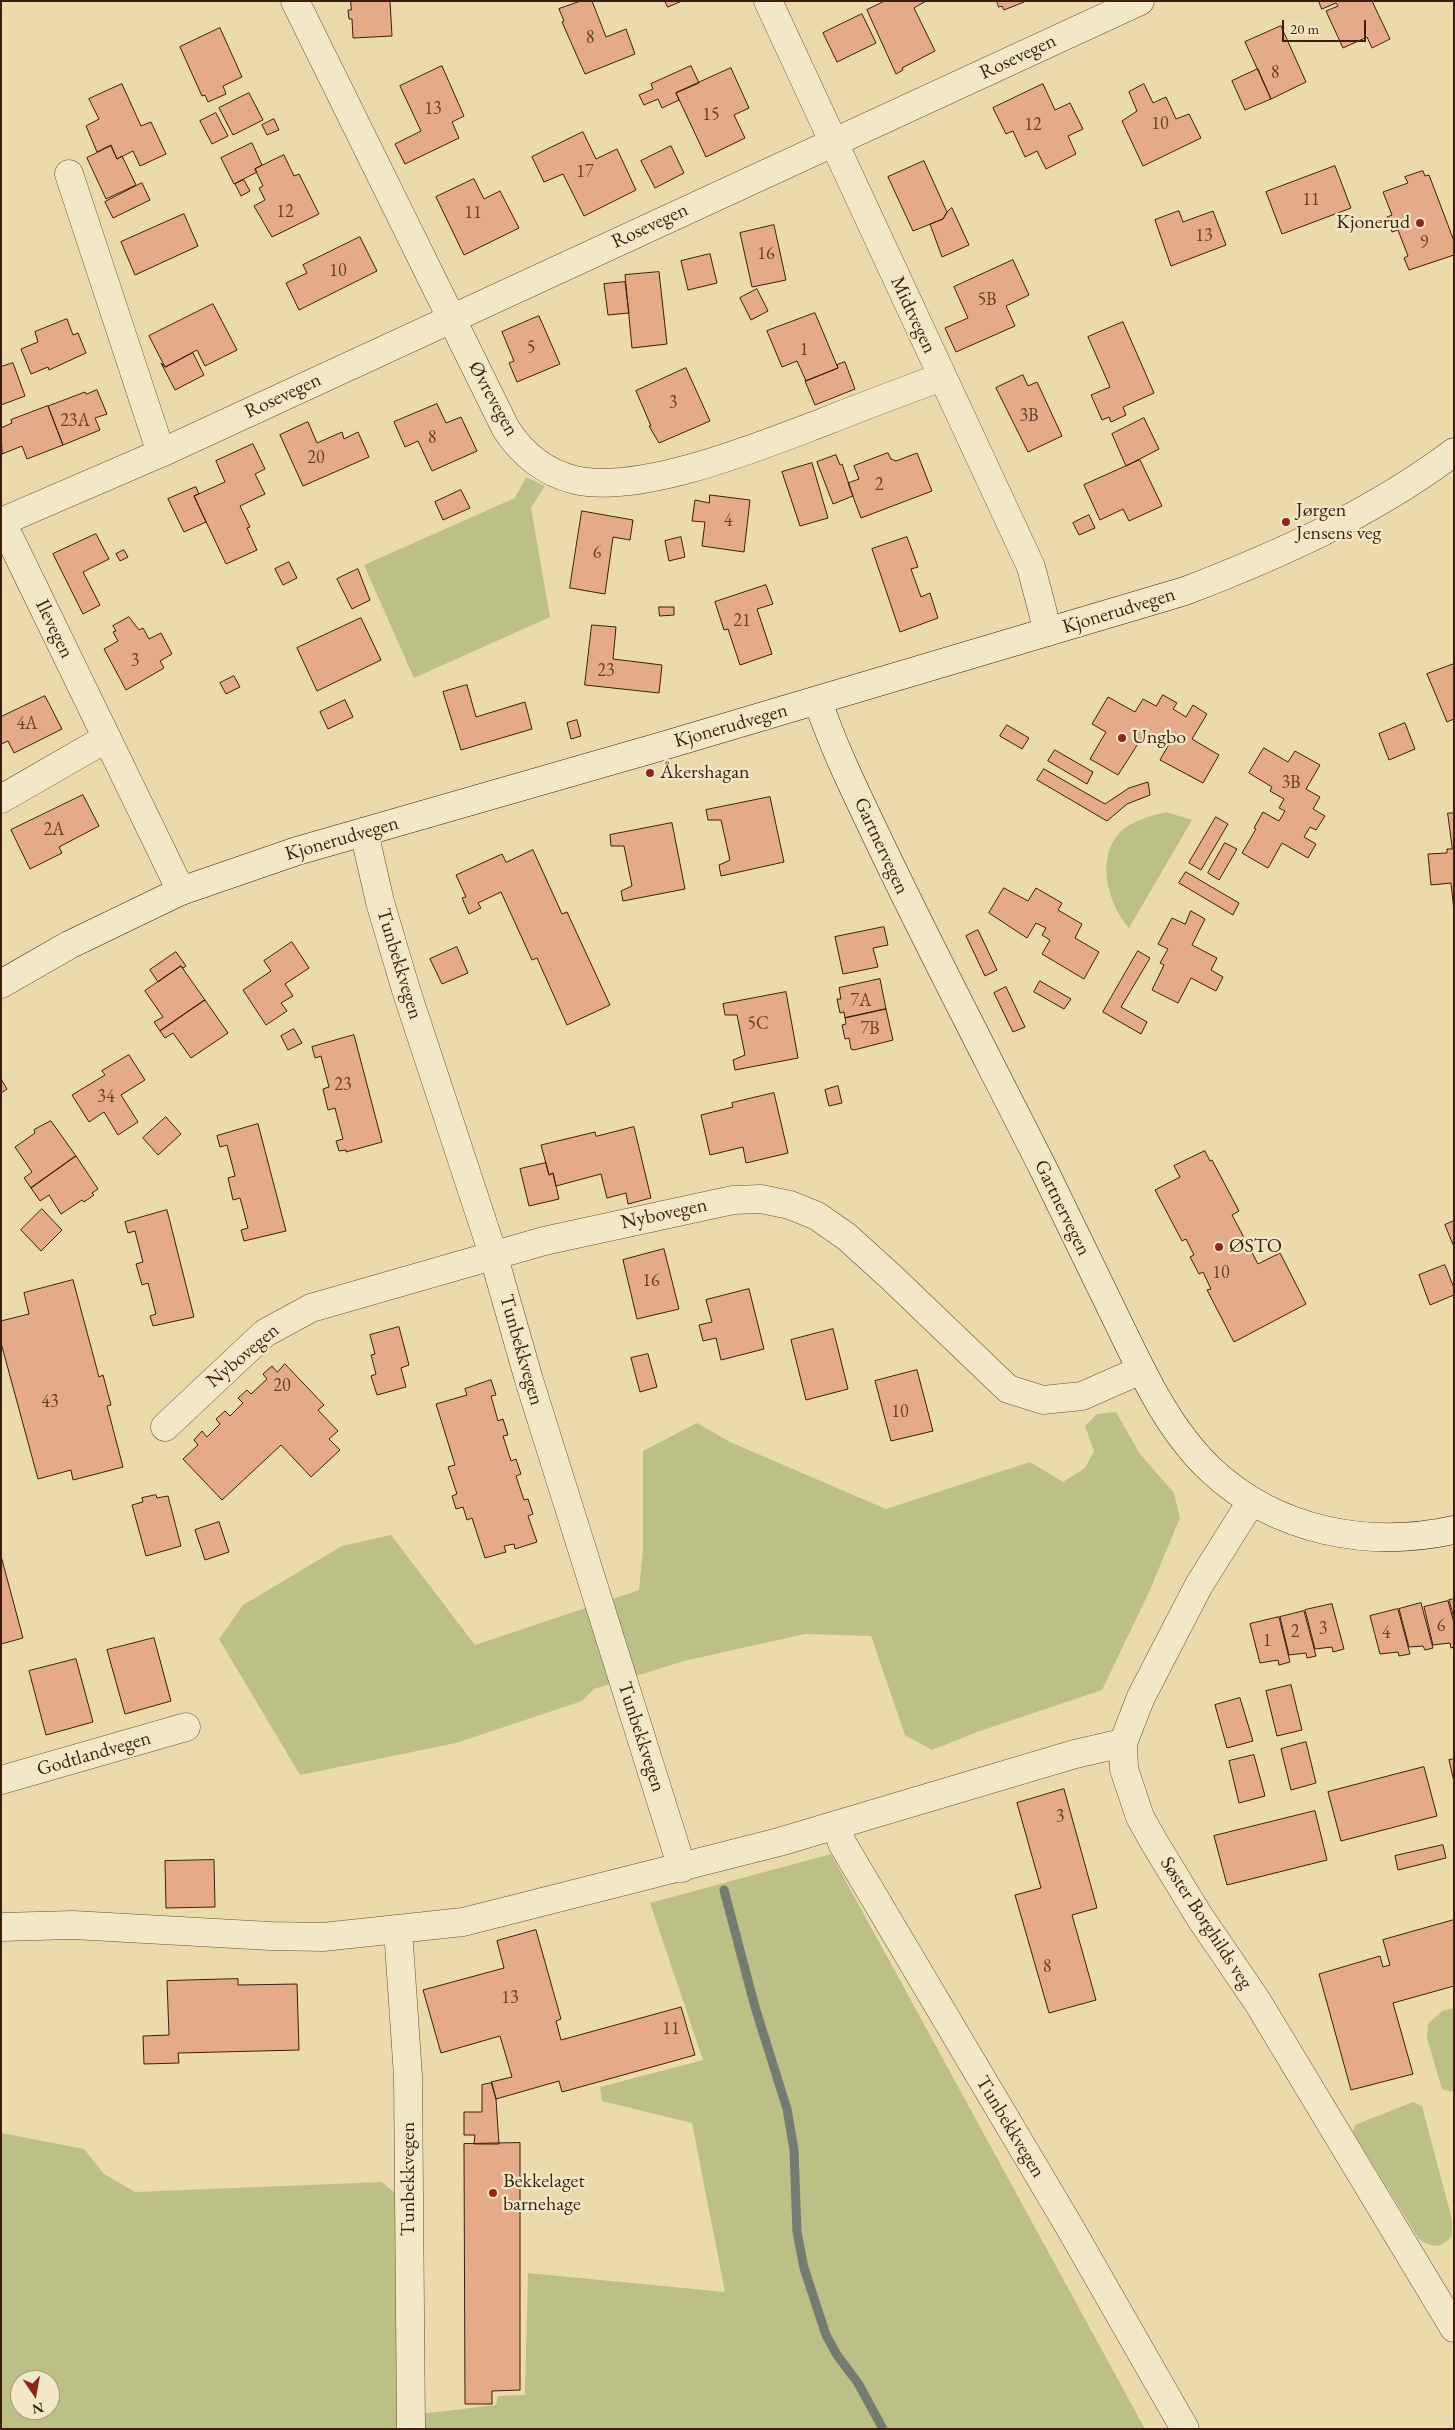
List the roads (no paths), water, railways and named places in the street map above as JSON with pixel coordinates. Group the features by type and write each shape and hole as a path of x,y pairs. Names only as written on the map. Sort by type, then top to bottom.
{"street":[{"name":"Øvrevegen","path":"295,1 491,402 514,440 523,451 546,468 574,480 587,482 633,480 666,474 758,447 942,377"},
{"name":"Midtvegen","path":"768,1 1032,567 1048,632"},
{"name":"Rosevegen","path":"2,521 161,453 1140,1"},
{"path":"68,174 161,453"},
{"name":"Kjonerudvegen","path":"1,984 69,945 181,891 297,851 818,701 1185,591 1249,566 1320,534 1454,452"},
{"name":"Ilevegen","path":"2,521 181,891"},
{"name":"Gartnervegen","path":"818,701 835,748 911,908 1141,1370 1166,1412 1198,1458 1213,1473 1251,1502 1288,1519 1318,1529 1345,1535 1398,1538 1454,1530"},
{"path":"1,799 107,738"},
{"name":"Tunbekkvegen","path":"364,832 380,902 406,990 493,1254 529,1380 682,1868"},
{"name":"Nybovegen","path":"165,1427 265,1333 288,1319 335,1299 451,1269 493,1254 586,1231 733,1200 761,1199 790,1205 817,1216 847,1238 1008,1389 1043,1400 1082,1396 1141,1370"},
{"name":"Søster Borghilds veg","path":"1251,1502 1200,1585 1163,1652 1141,1697 1123,1743 1126,1776 1140,1817 1154,1842 1199,1916 1256,2001 1454,2328"},
{"name":"Godtlandvegen","path":"1,1780 186,1727"},
{"path":"1,1926 73,1925 116,1929 323,1937 463,1922 682,1868 836,1825 1075,1754 1123,1743"},
{"name":"Tunbekkvegen","path":"836,1825 847,1852 1069,2226 1185,2429"},
{"name":"Tunbekkvegen","path":"398,1929 409,2085 411,2429"}],"waterway":[{"path":"724,1890 755,2007 787,2109 794,2150 797,2232 804,2268 826,2335 837,2355 858,2383 883,2429"}],"place":[{"name":"Kjonerud","path":"1420,223"},
{"name":"Jørgen Jensens veg","path":"1286,522"},
{"name":"Ungbo","path":"1122,738"},
{"name":"Åkershagan","path":"650,773"},
{"name":"ØSTO","path":"1219,1247"},
{"name":"Bekkelaget barnehage","path":"493,2193"}]}
